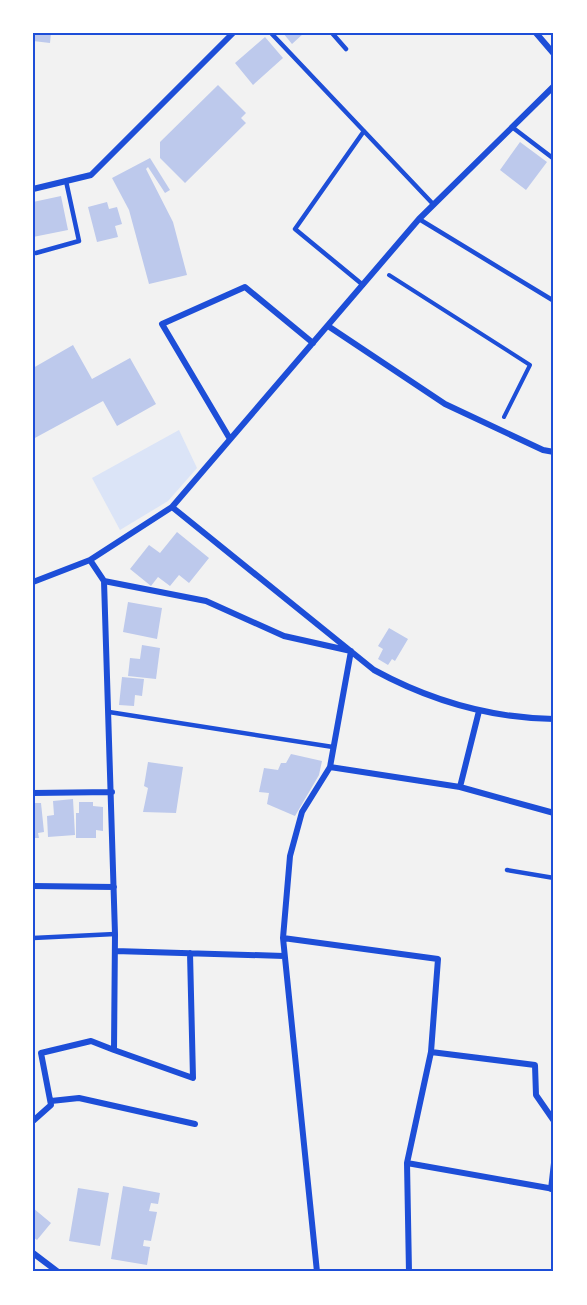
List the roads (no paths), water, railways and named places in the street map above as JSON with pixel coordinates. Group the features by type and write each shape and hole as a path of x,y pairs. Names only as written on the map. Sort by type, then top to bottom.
{"street":[{"path":"33,189 91,175 233,33"},
{"path":"536,33 554,54"},
{"path":"33,582 90,560 172,507 419,219 554,86"},
{"path":"230,439 162,324 245,287 313,343"},
{"path":"328,326 445,404 543,450 554,452"},
{"path":"172,507 374,670 404,687 479,711 524,719 554,719"},
{"path":"90,560 104,581 112,792 115,934 114,1050"},
{"path":"104,581 206,601 284,636 351,651"},
{"path":"317,1272 283,938 290,856 302,812 330,766 351,651"},
{"path":"460,787 479,711"},
{"path":"330,766 460,787 554,813"},
{"path":"33,793 112,792"},
{"path":"33,886 114,887"},
{"path":"283,938 438,959 431,1052 407,1163 409,1272"},
{"path":"115,951 284,956"},
{"path":"33,1121 51,1105 41,1053 91,1041 193,1078 190,953"},
{"path":"431,1052 535,1065 536,1095 554,1121"},
{"path":"51,1101 79,1098 195,1124"},
{"path":"407,1163 552,1189 554,1163"},
{"path":"33,1253 58,1272"},
{"path":"161,1272 236,1272"}],"lane":[{"path":"271,33 433,204"},
{"path":"332,33 346,49"},
{"path":"512,127 554,159"},
{"path":"363,285 295,229 364,131"},
{"path":"36,253 79,241 66,181"},
{"path":"419,219 554,301"},
{"path":"109,712 333,747"},
{"path":"507,870 554,878"},
{"path":"33,938 115,934"}]}
